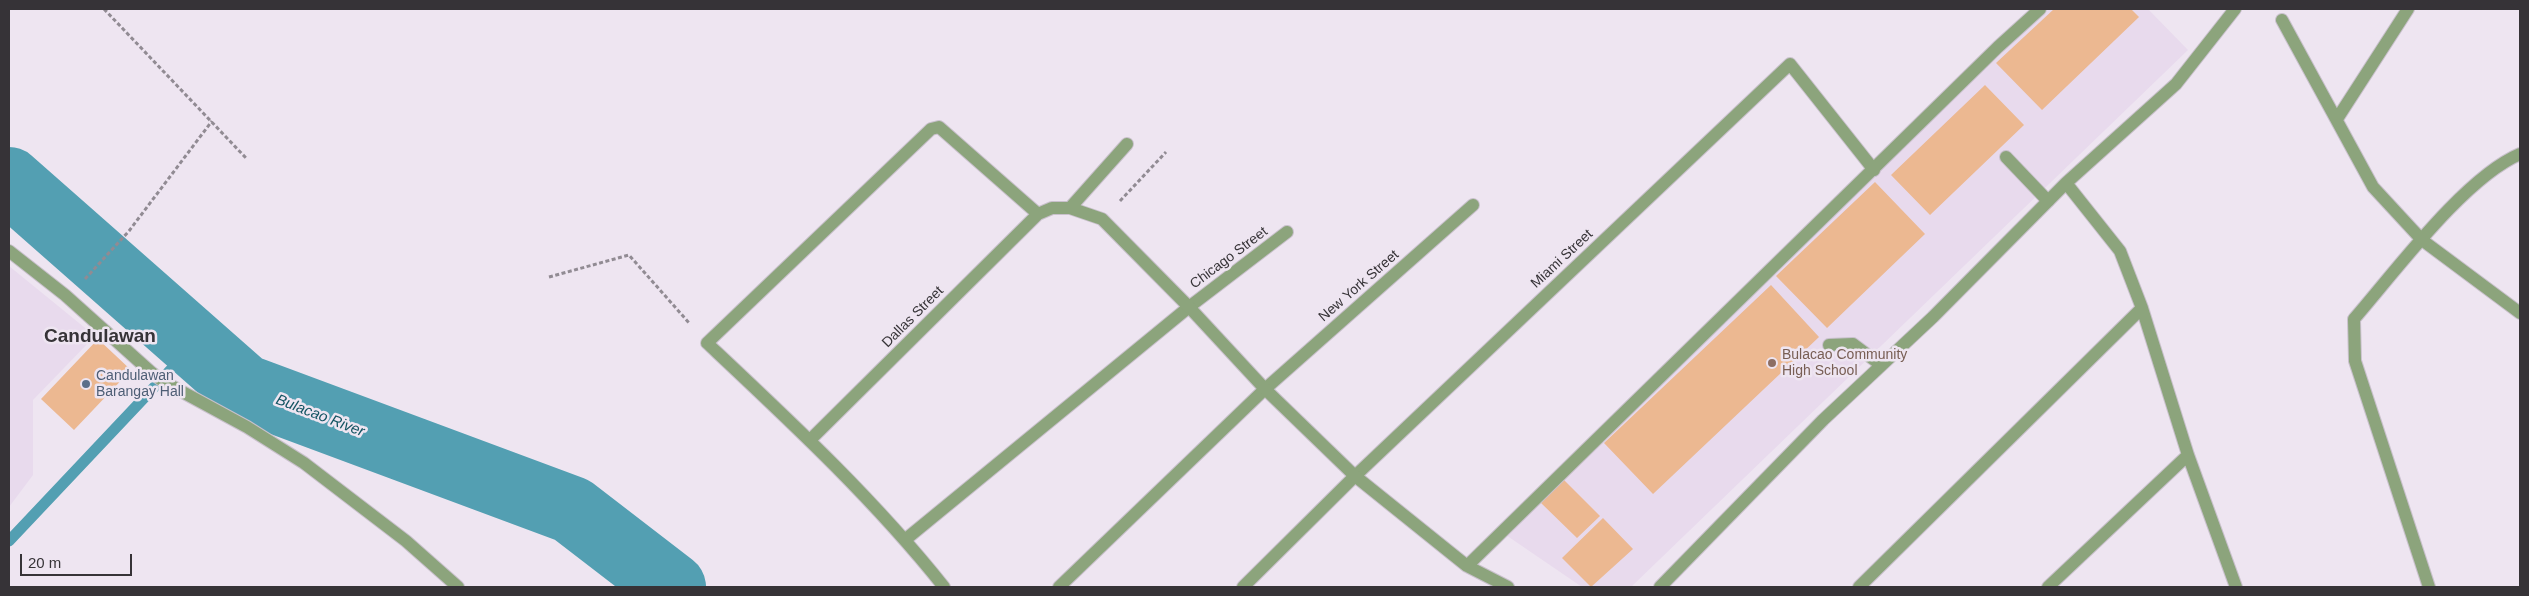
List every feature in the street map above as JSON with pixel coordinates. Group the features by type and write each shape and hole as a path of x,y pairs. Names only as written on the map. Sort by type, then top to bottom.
{"street":[{"path":"1467,566 1998,47 2040,9"},
{"path":"1660,587 1823,420 2066,183 2176,84 2235,9"},
{"path":"2337,119 2408,9"},
{"path":"2282,20 2373,187 2422,240 2520,313"},
{"name":"Miami Street","path":"1243,587 1355,476 1790,64 1874,170"},
{"path":"944,587 906,539 810,440 707,344 931,128 939,127 1038,214 1052,208 1070,208 1102,219 1189,307 1265,389 1355,476 1467,566 1508,587"},
{"path":"1070,208 1127,144"},
{"path":"2429,587 2355,361 2354,319 2422,240 2469,190 2505,160 2520,154"},
{"path":"2006,157 2048,201"},
{"path":"2066,183 2120,251 2142,308 2188,455 2236,587"},
{"name":"New York Street","path":"1059,587 1265,389 1474,205"},
{"name":"Dallas Street","path":"810,440 1038,214"},
{"name":"Chicago Street","path":"906,539 1189,307 1287,232"},
{"path":"9,251 65,295 166,384 247,427 304,463 406,541 458,587"},
{"path":"1859,587 2142,308"},
{"path":"1829,345 1854,344 1881,365"},
{"path":"2048,587 2188,455"}],"path":[{"path":"104,9 246,158"},
{"path":"94,271 129,231 212,121"},
{"path":"1102,219 1166,152"},
{"path":"550,277 629,255 707,344"}],"shaded area":[{"name":"Bulacao Community High School","path":"2048,9 2148,9 2188,50 1631,587 1582,587 1503,533"},
{"path":"9,266 95,336 33,400 33,475 9,507"}],"building":[{"path":"2054,9 2131,9 2139,17 2042,110 1996,63"},
{"path":"1985,85 2024,125 1930,215 1891,175"},
{"path":"1875,182 1925,234 1827,328 1776,276"},
{"path":"1771,285 1819,337 1653,494 1604,443"},
{"name":"Candulawan Barangay Hall","path":"98,339 131,370 74,430 41,399"},
{"path":"1563,479 1600,516 1577,538 1540,502"},
{"path":"1603,518 1633,549 1591,587 1562,558"}],"waterway":[{"name":"Bulacao River","path":"9,181 244,388 572,510 672,587"},
{"path":"9,541 195,344"}],"place":[{"name":"Bulacao Community High School","path":"1772,363"},
{"name":"Candulawan Barangay Hall","path":"86,384"}],"district":[{"name":"Candulawan","path":"100,337"}]}
